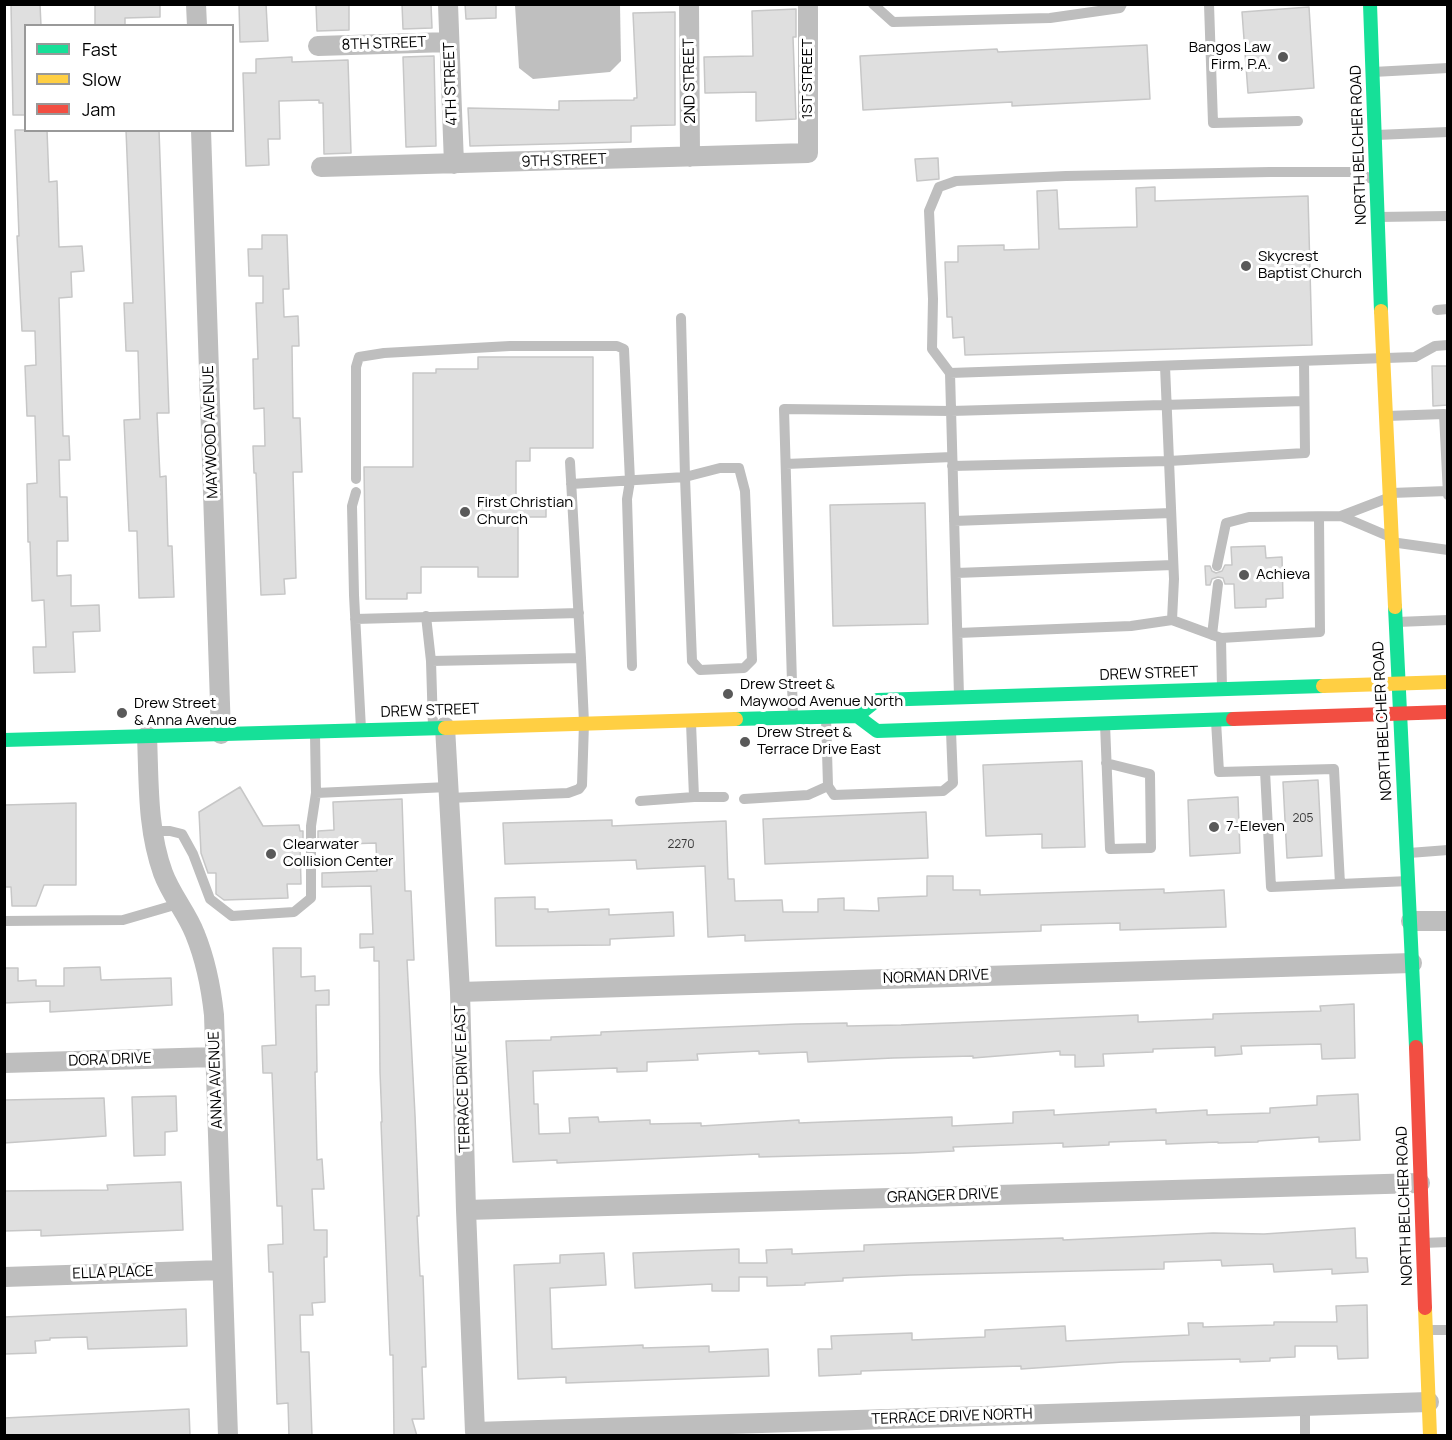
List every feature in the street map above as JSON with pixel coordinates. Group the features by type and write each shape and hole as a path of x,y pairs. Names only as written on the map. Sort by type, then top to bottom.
{"main road":[{"name":"NORTH BELCHER ROAD","path":"1370,4 1385,416 1411,921 1430,1436"},
{"name":"DREW STREET","path":"4,740 857,716 877,700 1448,682"},
{"path":"857,716 878,731 1448,712"}],"street":[{"path":"196,4 197,24"},
{"name":"4TH STREET","path":"448,4 454,164"},
{"name":"2ND STREET","path":"689,4 690,158"},
{"name":"1ST STREET","path":"808,4 808,153"},
{"name":"8TH STREET","path":"318,46 449,42"},
{"name":"MAYWOOD AVENUE","path":"201,132 221,734"},
{"name":"9TH STREET","path":"321,167 808,153"},
{"name":"TERRACE DRIVE EAST","path":"439,727 449,792 460,992 475,1432"},
{"name":"ANNA AVENUE","path":"147,736 150,815 155,848 163,874 195,933 209,978 214,1015 228,1436"},
{"path":"1411,921 1448,921"},
{"name":"NORMAN DRIVE","path":"460,992 1412,963"},
{"name":"DORA DRIVE","path":"4,1063 215,1057"},
{"name":"GRANGER DRIVE","path":"466,1210 1420,1183"},
{"name":"ELLA PLACE","path":"4,1277 222,1270"},
{"name":"TERRACE DRIVE NORTH","path":"475,1432 1429,1402"}],"lane":[{"path":"873,4 893,22 1050,18 1120,8 1122,4"},
{"path":"1209,4 1213,123 1298,121"},
{"path":"1372,72 1448,68"},
{"path":"1375,135 1448,132"},
{"path":"959,696 950,373 932,349 933,299 929,211 939,187 968,180 1258,172 1353,172 1376,180"},
{"path":"1378,217 1448,216"},
{"path":"571,484 685,477 720,468 739,468 745,491 752,660 744,668 700,670 692,661 685,477 681,318"},
{"path":"950,373 1415,357 1435,346 1448,345"},
{"path":"356,479 356,368 359,357 384,353 510,346 617,346 624,350 630,481 627,499 632,666"},
{"path":"786,464 1169,461 1305,453 1304,361"},
{"path":"1166,366 1173,565 1172,620"},
{"path":"793,717 784,409 951,411 1304,401"},
{"path":"1218,566 1226,524 1249,517 1341,516 1389,495 1447,493 1444,414 1385,416"},
{"path":"316,793 568,793 579,789 583,780 584,723 570,462"},
{"path":"356,492 352,506 361,730"},
{"path":"954,521 1171,513"},
{"path":"1341,516 1391,540 1448,550"},
{"path":"958,633 1131,626 1172,620 1216,637 1320,632 1319,517"},
{"path":"956,573 1173,565"},
{"path":"1218,584 1216,637 1222,689"},
{"path":"355,619 579,613"},
{"path":"426,616 439,727"},
{"path":"1395,622 1448,621"},
{"path":"431,661 581,658"},
{"path":"826,717 828,786 834,795 943,791 953,783 951,728"},
{"path":"691,719 694,797"},
{"path":"1216,720 1219,772 1334,769 1340,884"},
{"path":"1105,723 1106,763 1110,849 1151,848 1150,774 1106,763"},
{"path":"153,831 182,834 193,854 210,899 232,916 294,912 311,898 311,826 316,793 315,731"},
{"path":"1265,771 1271,887 1409,881"},
{"path":"744,799 808,795 828,786"},
{"path":"640,801 724,797"},
{"path":"1407,854 1448,850"},
{"path":"4,921 123,920 178,904"},
{"path":"1423,1243 1448,1242"},
{"path":"1426,1330 1448,1330"},
{"path":"1305,1406 1305,1436"}],"shaded area":[{"path":"515,5 620,5 621,61 610,72 533,79 519,68"}],"building":[{"path":"11,4 40,4 41,24 24,24 24,115 13,115"},
{"path":"95,4 160,4 160,17 125,18 125,24 95,24"},
{"path":"239,4 266,4 268,41 240,42"},
{"path":"316,4 349,4 349,30 317,31"},
{"path":"402,4 431,4 432,28 403,29"},
{"path":"465,4 496,4 496,18 466,19"},
{"path":"1309,7 1314,88 1248,93 1242,12"},
{"path":"796,9 796,37 793,37 796,119 756,121 756,92 705,93 704,57 753,56 752,11"},
{"path":"675,12 675,125 631,126 631,142 470,146 468,108 559,110 559,101 634,100 637,98 633,13"},
{"path":"1147,45 1150,99 1012,106 1012,102 863,110 860,56"},
{"path":"434,56 436,146 406,147 403,57"},
{"path":"292,57 292,62 348,60 351,153 324,154 323,103 319,103 319,100 279,101 280,139 268,139 269,165 246,166 243,73 256,73 256,59"},
{"path":"15,130 47,132 49,182 57,181 59,247 82,246 84,271 71,272 72,297 59,298 63,436 69,436 70,460 59,460 60,497 67,497 68,541 57,541 57,576 71,575 71,606 99,605 100,631 73,632 75,672 34,673 33,647 46,647 44,600 32,601 30,542 28,542 27,484 37,483 35,416 27,416 25,366 36,365 35,331 22,331 17,236 19,236"},
{"path":"126,132 159,132 169,413 157,413 160,477 166,476 168,546 172,546 174,597 139,598 137,531 129,531 124,420 140,419 138,351 126,351 124,303 133,303"},
{"path":"938,158 939,179 917,181 915,159"},
{"path":"1155,187 1155,201 1308,196 1312,345 965,355 964,337 953,338 952,317 947,317 945,262 958,262 958,246 1004,245 1004,250 1039,249 1037,191 1057,190 1059,229 1137,227 1136,188"},
{"path":"262,235 287,235 289,289 283,289 284,317 298,316 299,346 292,346 293,418 300,418 302,472 293,472 296,578 284,579 285,594 261,595 253,446 265,446 264,408 254,409 253,359 258,359 256,303 263,303 263,276 249,276 248,249 262,249"},
{"path":"478,357 593,357 593,448 530,448 530,461 516,461 516,499 546,499 546,517 518,517 518,577 478,577 478,567 421,567 421,593 407,593 407,599 366,599 364,467 413,467 413,373 436,373 436,369 478,369"},
{"path":"1432,366 1448,366 1448,405 1433,406"},
{"path":"925,503 928,624 833,626 830,505"},
{"name":"Achieva","path":"1265,546 1266,558 1282,557 1283,598 1266,599 1266,607 1235,608 1234,584 1225,584 1223,578 1218,577 1212,579 1210,585 1206,585 1205,566 1210,566 1216,573 1222,571 1225,565 1232,565 1231,547"},
{"path":"1082,761 1085,847 1042,848 1042,834 986,836 983,765"},
{"name":"7-Eleven","path":"1318,780 1322,856 1287,858 1283,782"},
{"path":"240,787 263,826 299,825 300,831 303,831 303,845 300,845 301,884 287,884 288,898 224,900 216,894 216,873 208,873 201,853 199,812"},
{"name":"7-Eleven","path":"1238,797 1240,853 1190,856 1188,800"},
{"path":"402,799 405,891 411,891 414,960 407,960 419,1216 417,1216 420,1276 423,1276 426,1367 422,1367 424,1419 412,1419 417,1436 394,1436 393,1355 390,1355 381,1122 379,961 374,961 374,947 360,948 360,934 373,934 371,886 322,887 322,873 377,871 376,843 318,845 318,831 334,830 333,802"},
{"path":"76,803 76,885 44,885 36,906 12,906 11,887 4,887 4,805"},
{"path":"926,812 928,858 765,864 763,819"},
{"path":"612,820 612,826 726,821 728,879 734,879 735,901 782,900 783,912 818,912 818,899 844,898 844,910 879,911 878,898 927,896 927,876 953,876 953,890 980,890 980,895 1164,889 1164,893 1224,890 1226,927 1120,930 1120,923 1041,925 1041,931 745,941 745,935 708,937 705,866 637,869 636,860 505,864 503,823"},
{"path":"535,897 535,909 548,909 548,912 609,909 609,915 673,912 674,936 610,939 610,945 496,946 495,898"},
{"path":"273,948 301,948 301,977 315,976 315,991 329,990 329,1005 316,1005 317,1160 322,1159 324,1189 312,1189 314,1230 327,1230 327,1257 324,1257 325,1302 312,1303 313,1315 300,1315 301,1352 309,1352 312,1436 289,1436 288,1403 277,1404 273,1272 269,1272 268,1245 283,1244 282,1206 277,1206 272,1073 263,1073 262,1046 276,1045"},
{"path":"100,967 101,980 171,978 172,1005 50,1012 50,1001 4,1003 4,968 18,968 18,981 36,980 36,986 64,986 64,968"},
{"path":"1354,1004 1355,1058 1322,1059 1321,1044 1241,1046 1242,1054 1215,1056 1215,1047 1153,1049 1153,1052 1103,1054 1104,1066 1075,1067 1075,1055 1060,1055 1060,1051 973,1058 973,1056 808,1062 807,1052 759,1054 759,1051 697,1054 698,1060 647,1062 647,1071 617,1072 617,1068 533,1071 534,1104 538,1104 539,1134 570,1133 569,1118 598,1117 599,1122 650,1120 650,1124 701,1123 701,1126 799,1120 799,1123 952,1117 952,1126 1013,1123 1013,1112 1054,1110 1054,1115 1156,1109 1156,1113 1207,1110 1207,1115 1270,1113 1270,1108 1317,1105 1317,1096 1358,1094 1360,1140 1319,1142 1319,1137 1258,1142 1166,1144 1166,1140 1109,1142 1109,1145 1063,1147 1063,1143 953,1147 954,1151 912,1153 759,1157 759,1154 557,1163 557,1160 513,1162 506,1041 551,1040 551,1037 601,1035 601,1032 796,1024 901,1025 1138,1015 1138,1022 1213,1019 1213,1014 1321,1011 1320,1006"},
{"path":"176,1096 177,1131 165,1132 165,1155 134,1156 132,1097"},
{"path":"104,1098 106,1136 4,1143 4,1100"},
{"path":"181,1182 183,1230 41,1236 41,1230 4,1231 4,1191 108,1190 107,1185"},
{"path":"1355,1228 1356,1258 1367,1258 1368,1272 1332,1274 1332,1269 1274,1272 1273,1264 1222,1266 1221,1260 1164,1262 1164,1269 910,1275 843,1278 843,1281 805,1283 805,1285 767,1286 767,1277 739,1277 739,1291 712,1291 712,1284 635,1288 633,1253 739,1249 739,1263 767,1263 766,1250 792,1249 792,1254 864,1251 864,1245 1063,1238 1063,1240 1213,1233 1264,1234"},
{"path":"604,1253 606,1285 550,1288 552,1349 643,1345 643,1348 709,1346 709,1352 768,1349 769,1376 566,1383 566,1377 518,1379 514,1265 560,1263 560,1255"},
{"path":"1367,1305 1368,1358 1338,1359 1337,1346 1295,1346 1295,1357 1270,1358 1270,1361 1240,1362 1240,1359 1123,1362 1021,1369 1021,1366 861,1371 861,1374 819,1376 818,1349 832,1349 831,1336 912,1333 912,1340 985,1337 985,1330 1065,1326 1066,1341 1189,1335 1188,1323 1203,1323 1203,1327 1274,1325 1274,1322 1337,1322 1336,1306"},
{"path":"186,1309 187,1346 88,1349 87,1337 50,1338 50,1340 35,1341 36,1353 4,1354 4,1317"},
{"path":"189,1409 190,1436 4,1436 4,1418"}],"traffic: fast":[{"path":"1370,4 1381,311"},
{"path":"1395,607 1416,1047"},
{"path":"857,716 877,700 1323,686"},
{"path":"736,719 857,716 877,731 1233,719"},
{"path":"4,740 445,728"}],"traffic: slow":[{"path":"1381,311 1395,607"},
{"path":"1323,686 1448,682"},
{"path":"445,728 736,719"},
{"path":"1425,1308 1430,1436"}],"traffic: jam":[{"path":"1233,719 1448,712"},
{"path":"1416,1047 1425,1308"}],"place":[{"name":"Bangos Law Firm, P.A.","path":"1283,57"},
{"name":"Skycrest Baptist Church","path":"1246,266"},
{"name":"First Christian Church","path":"465,512"},
{"name":"Achieva","path":"1244,575"},
{"name":"Drew Street & Maywood Avenue North","path":"728,694"},
{"name":"Drew Street & Anna Avenue","path":"122,713"},
{"name":"Drew Street & Terrace Drive East","path":"745,742"},
{"name":"7-Eleven","path":"1214,827"},
{"name":"Clearwater Collision Center","path":"271,854"}]}
